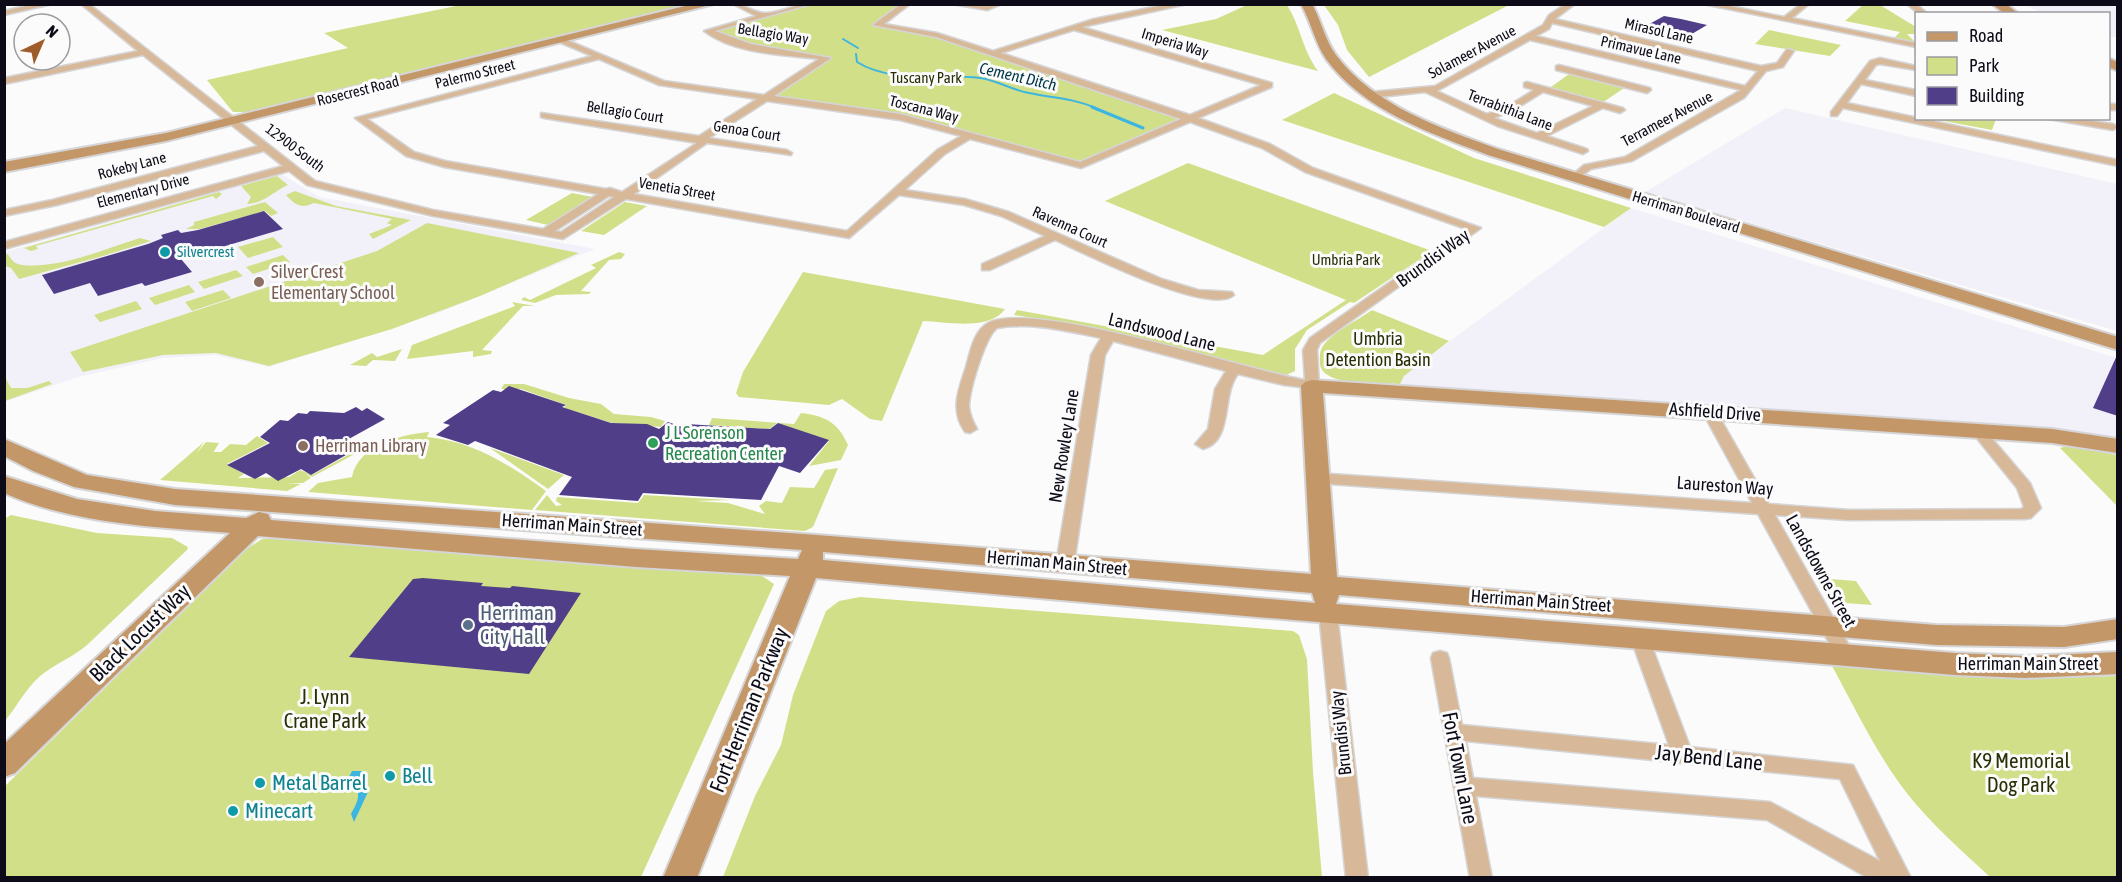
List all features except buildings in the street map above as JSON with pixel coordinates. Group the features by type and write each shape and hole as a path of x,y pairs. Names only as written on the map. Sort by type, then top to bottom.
{"main road":[{"name":"Rosecrest Road","path":"4,167 91,153 235,121 709,4"},
{"name":"Herriman Boulevard","path":"1306,4 1316,19 1330,55 1342,72 1371,94 1425,126 1493,152 1574,178 2118,344"},
{"path":"1997,4 2011,12"},
{"name":"Ashfield Drive","path":"1312,386 1709,411 2052,436 2118,446"},
{"name":"Brundisi Way","path":"1312,386 1316,478 1328,613"},
{"name":"Herriman Main Street","path":"4,446 41,466 82,482 175,497 276,503 812,556 1328,613 1846,656 2025,667 2118,663"},
{"name":"Herriman Main Street","path":"4,483 16,489 75,507 155,519 252,525 636,558 812,556 1065,564 1936,635 2064,637 2118,629"},
{"name":"Black Locust Way","path":"4,764 276,503"},
{"name":"Fort Herriman Parkway","path":"680,878 812,556"}],"street":[{"path":"4,13 49,4"},
{"name":"12900 South","path":"84,4 311,183 354,196 563,236"},
{"name":"Bellagio Way","path":"545,233 690,142 701,139 827,57 754,48 726,41 708,31 808,4"},
{"name":"Brundisi Way","path":"907,4 877,26 936,35 1188,118 1266,146 1309,170 1475,228 1315,340 1310,350 1312,386"},
{"path":"955,4 987,8 999,4"},
{"path":"994,54 1073,27 1184,4"},
{"name":"Solameer Avenue","path":"1371,94 1428,90 1546,27 1550,20 1572,4"},
{"path":"1706,4 1915,45"},
{"path":"1785,20 1806,4"},
{"path":"736,5 764,16"},
{"name":"Mirasol Lane","path":"1550,20 1761,69"},
{"name":"Imperia Way","path":"1073,27 1269,85"},
{"name":"Primavue Lane","path":"1529,37 1747,89"},
{"name":"Toscana Way","path":"562,40 662,83 900,117 1081,165 1269,85"},
{"path":"1761,69 1780,65 1790,51"},
{"path":"4,81 144,52"},
{"path":"1588,59 1596,53"},
{"name":"Palermo Street","path":"360,118 597,57"},
{"path":"1834,114 1875,62 1915,68"},
{"path":"1571,70 1580,65"},
{"path":"1559,68 1643,88 1670,71"},
{"name":"Terrameer Avenue","path":"1574,178 1588,167 1628,159 1741,96 1762,71 1761,69"},
{"path":"1859,81 1915,93"},
{"path":"1527,85 1620,110"},
{"path":"1485,118 1511,108 1542,89"},
{"name":"Terrabithia Lane","path":"1428,90 1485,118 1583,151"},
{"path":"1537,137 1602,105"},
{"path":"1841,105 2118,163"},
{"name":"Bellagio Court","path":"544,115 701,139"},
{"name":"Venetia Street","path":"360,118 410,154 444,164 849,235 942,152 968,136"},
{"path":"2060,120 2116,129"},
{"path":"2104,120 2116,129"},
{"name":"Bellagio Way","path":"563,236 702,144 701,139"},
{"name":"Genoa Court","path":"701,139 787,153"},
{"name":"Rokeby Lane","path":"4,213 53,203 266,147"},
{"name":"Elementary Drive","path":"4,246 290,167"},
{"name":"Ravenna Court","path":"898,192 965,202 1005,214 1158,282 1197,294 1228,295"},
{"path":"986,267 1053,237"},
{"name":"Landswood Lane","path":"970,429 962,417 961,404 984,333 1002,321 1025,321 1109,336 1235,369 1312,386"},
{"name":"New Rowley Lane","path":"1065,564 1098,355 1109,336"},
{"path":"1203,444 1214,434 1220,422 1221,391 1235,369"},
{"name":"Landsdowne Street","path":"1709,411 1846,656"},
{"name":"Laureston Way","path":"1316,478 1849,515 2025,514 2033,508 2024,487 1978,431"},
{"name":"Brundisi Way","path":"1328,613 1357,878"},
{"path":"1640,639 1683,755"},
{"name":"Fort Town Lane","path":"1440,658 1481,878"},
{"name":"Jay Bend Lane","path":"1454,732 1846,771 1900,878"},
{"path":"1464,786 1770,811 1890,878"}],"shaded area":[{"path":"2025,5 2117,5 2117,37 2110,37 2110,12 2040,12"},
{"path":"1785,108 2117,184 2117,331 1645,192"},
{"name":"Silver Crest Elementary School","path":"280,173 319,197 595,249 438,313 269,367 215,355 163,358 78,377 5,402 5,252"},
{"path":"1631,208 2117,358 2117,445 1382,391"}],"green space":[{"path":"461,5 697,5 251,112 233,112 207,80 348,48 324,33"},
{"name":"Tuscany Park","path":"808,5 907,5 878,25 917,30 1188,118 1081,165 900,117 766,97 826,58 754,48 708,31"},
{"path":"1247,5 1287,5 1308,54 1318,71 1162,30 1216,19"},
{"path":"1324,5 1509,5 1369,77 1347,50 1338,25"},
{"path":"1863,5 1880,5 1915,26 1915,34 1907,34 1915,43 1893,39 1900,32 1845,21"},
{"path":"1769,30 1841,45 1830,56 1755,44"},
{"path":"1572,72 1627,86 1602,103 1548,89"},
{"path":"1334,93 1474,158 1631,208 1604,227 1282,120"},
{"path":"1938,120 1995,120 1992,130"},
{"name":"Umbria Park","path":"1188,163 1432,251 1354,303 1350,302 1307,330 1295,349 1295,371 1284,376 1104,330 1014,315 1017,310 1263,355 1346,300 1105,201"},
{"path":"277,176 288,185 263,200 247,204 251,197 241,186"},
{"path":"295,191 336,206 411,220 373,239 369,234 392,225 387,223 392,219 314,203 299,205 286,195"},
{"path":"219,192 222,194 216,199 213,196 36,246 38,249 31,251 24,248"},
{"path":"572,193 593,197 548,225 526,220"},
{"path":"265,202 278,213 271,216 265,211 200,229 186,229 194,225 194,222"},
{"path":"625,202 647,206 604,235 581,231"},
{"path":"427,223 579,253 480,296 392,329 269,366 216,353 163,355 83,372 70,352 377,251"},
{"path":"273,237 283,247 248,258 238,247"},
{"path":"140,238 151,241 20,282 102,256 19,279 11,268 5,266 4,254 8,254 20,264 51,264 82,257"},
{"path":"619,252 625,254 621,259 609,260 581,291 591,292 589,294 556,295 535,303 521,300 524,297 530,300 596,268 591,265"},
{"path":"283,255 290,262 253,274 246,267"},
{"path":"236,270 243,276 204,289 198,282"},
{"path":"803,272 1005,309 998,316 979,323 923,321 882,421 870,419 842,399 829,405 739,397 736,393 743,372"},
{"path":"189,285 195,292 155,305 149,298"},
{"path":"223,290 231,298 192,311 185,302"},
{"path":"136,301 142,309 100,322 94,315"},
{"path":"512,302 535,306 523,306 482,350 492,351 491,354 473,357 473,351 407,359 412,345 515,306"},
{"name":"Umbria Detention Basin","path":"1372,310 1449,341 1404,376 1400,384 1354,382 1331,377 1323,371 1320,364 1320,352 1323,346 1339,331"},
{"path":"402,349 395,361 373,360 366,366 350,365 372,353 377,357"},
{"path":"5,377 11,388 27,388 49,381 52,384 5,401"},
{"path":"504,384 524,384 569,398 601,404 614,414 651,417 665,421 661,427 612,423 564,408 566,405 521,389 501,389"},
{"path":"801,413 824,418 840,431 848,445 841,460 809,466 829,441 777,423 769,429 709,425 712,418 794,424"},
{"path":"429,432 427,437 460,443 490,456 519,472 546,491 532,510 308,492 318,483 352,477 363,457 383,443 406,435"},
{"path":"257,436 268,443 227,464 244,474 238,478 289,477 300,470 312,475 348,455 339,450 353,442 364,449 312,477 306,474 311,478 303,483 287,483 301,484 287,491 160,480 204,442 196,454 206,442 219,443 214,452 221,452 230,444 246,445"},
{"path":"2067,446 2117,455 2117,506 2060,448"},
{"path":"490,448 564,475 548,489"},
{"path":"838,468 813,527 805,531 535,510 547,495 556,506 562,505 556,501 557,497 638,503 644,495 731,500 695,501 728,503 765,514 759,506 766,501 782,503 790,487 814,488 825,470"},
{"path":"11,515 97,533 172,538 188,547 86,646 39,677 5,721 4,519"},
{"name":"J. Lynn Crane Park","path":"296,537 762,576 774,584 641,877 5,878 5,786 248,548 262,539"},
{"path":"1817,578 1856,581 1872,605 1831,602"},
{"path":"860,597 1293,631 1299,635 1307,659 1322,877 723,877 755,796 781,745 793,695 826,611 839,601"},
{"name":"K9 Memorial Dog Park","path":"1831,664 2010,677 2117,676 2117,877 1990,877 1935,825 1906,792 1875,746"}],"water":[{"path":"352,771 363,771 368,792 354,822 351,814 358,795 356,788 348,779"}],"waterway":[{"name":"Cement Ditch","path":"843,39 858,48"},
{"name":"Cement Ditch","path":"856,54 857,62 885,73 980,78 1023,92 1071,100 1096,108"},
{"name":"Cement Ditch","path":"1092,107 1143,128"}],"place":[{"name":"Silvercrest","path":"165,252"},
{"name":"Silver Crest Elementary School","path":"259,282"},
{"name":"J L Sorenson Recreation Center","path":"653,443"},
{"name":"Herriman Library","path":"303,446"},
{"name":"Herriman City Hall","path":"468,625"},
{"name":"Bell","path":"390,776"},
{"name":"Metal Barrel","path":"260,783"},
{"name":"Minecart","path":"233,811"}]}
